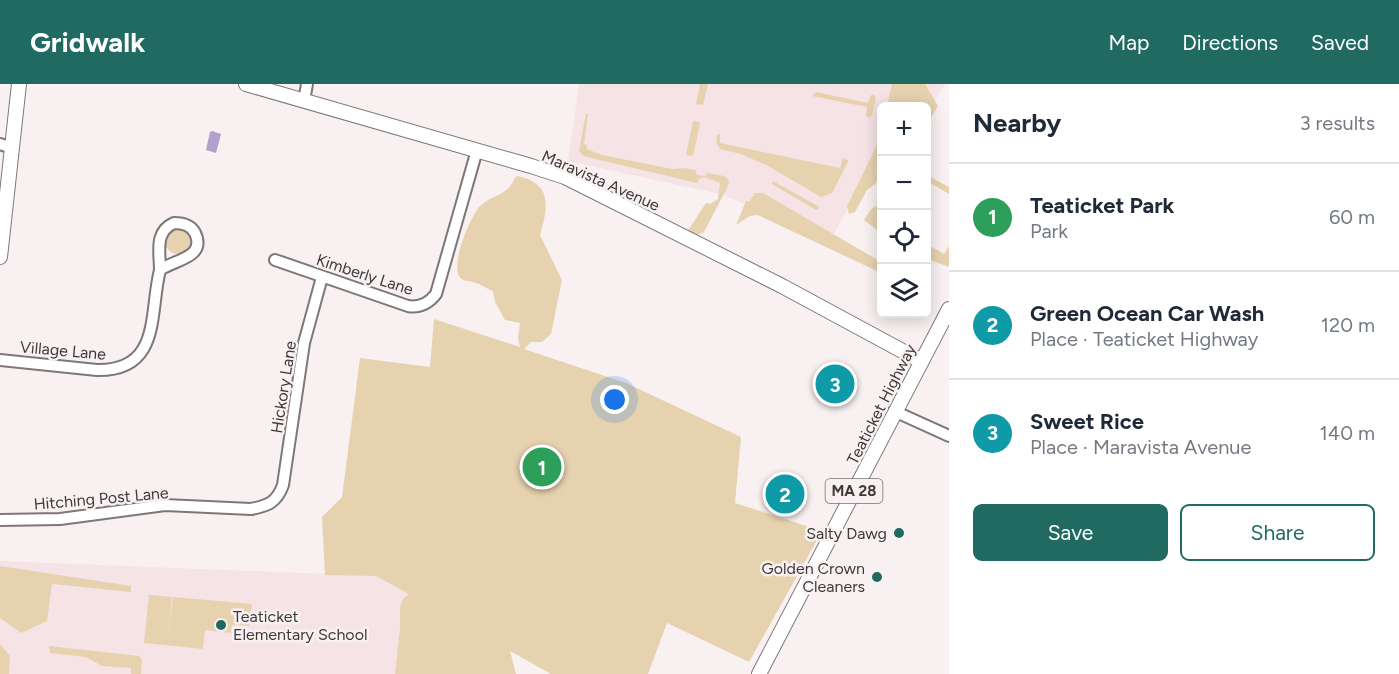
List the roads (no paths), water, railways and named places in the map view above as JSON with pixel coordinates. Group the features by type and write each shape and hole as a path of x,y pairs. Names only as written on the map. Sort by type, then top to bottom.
{"main road":[{"path":"0,257 6,146 20,84"},
{"name":"Maravista Avenue","path":"246,84 547,171 582,185 782,286 921,361"},
{"name":"Teaticket Highway","path":"759,674 949,309"}],"street":[{"path":"304,101 308,84"},
{"name":"Kimberly Lane","path":"275,260 408,306 420,306 436,294 446,266 477,150"},
{"name":"Village Lane","path":"0,360 97,370 112,369 127,363 143,349 152,332 160,270 159,241 163,230 174,224 186,225 195,234 194,253 189,258 169,263 160,270"},
{"name":"Hickory Lane","path":"275,501 283,485 304,343 322,277"},
{"path":"894,411 949,436"},
{"name":"Hitching Post Lane","path":"0,520 60,519 165,506 251,509 263,507 275,501"}],"place":[{"name":"Sweet Rice","path":"835,384"},
{"name":"Teaticket Park","path":"542,467"},
{"name":"Green Ocean Car Wash","path":"785,494"},
{"name":"Salty Dawg","path":"899,533"},
{"name":"Golden Crown Cleaners","path":"877,577"},
{"name":"Teaticket Elementary School","path":"221,625"}]}
